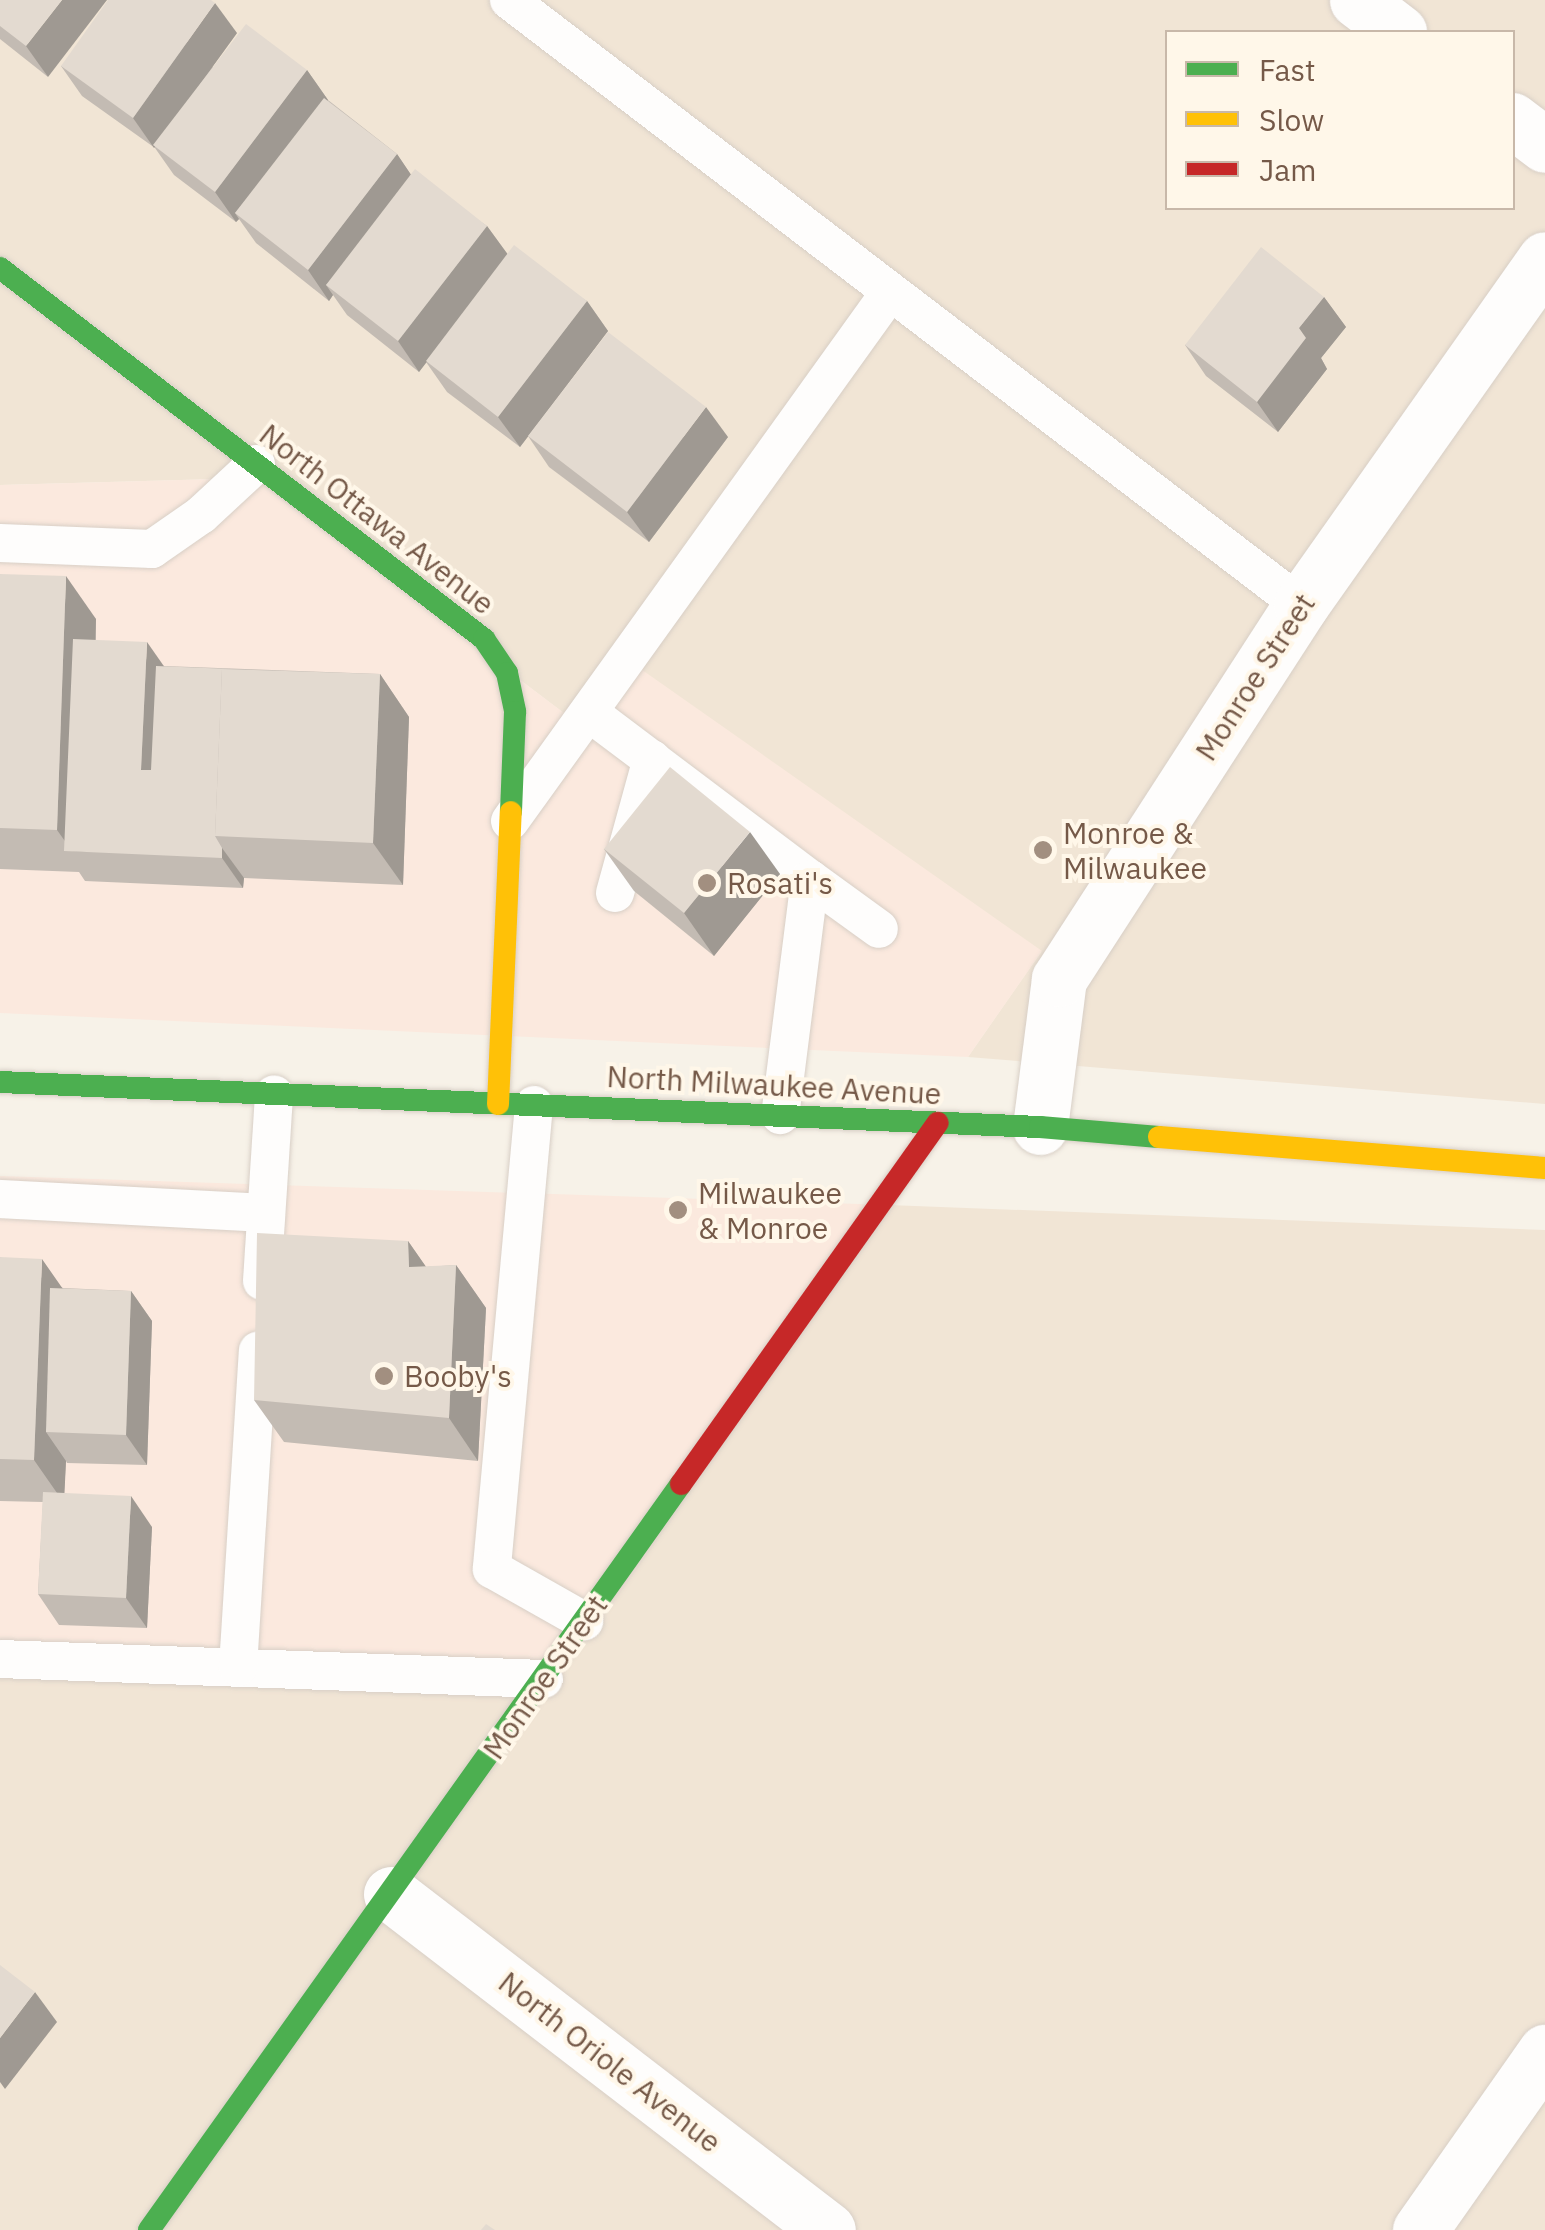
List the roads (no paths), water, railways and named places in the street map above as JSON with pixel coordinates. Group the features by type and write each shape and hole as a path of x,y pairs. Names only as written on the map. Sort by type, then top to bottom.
{"street":[{"path":"1356,0 1396,30"},
{"path":"1515,122 1545,145"},
{"name":"Monroe Street","path":"1040,1127 1059,979 1301,605 1545,259"},
{"name":"North Ottawa Avenue","path":"0,268 484,639 507,673 515,712 510,821 516,1105"},
{"name":"North Milwaukee Avenue","path":"0,1082 1040,1127 1545,1168"},
{"name":"Monroe Street","path":"149,2230 938,1123"},
{"name":"North Oriole Avenue","path":"391,1894 828,2230"},
{"path":"1420,2230 1536,2084"}],"lane":[{"path":"509,0 1301,605"},
{"path":"510,821 591,714 890,292"},
{"path":"0,543 152,549 200,515 256,464"},
{"path":"591,714 879,929"},
{"path":"616,892 652,759"},
{"path":"780,1115 810,878"},
{"path":"238,1668 274,1094"},
{"path":"516,1105 492,1569 584,1620"},
{"path":"0,1200 266,1213"},
{"path":"0,1659 544,1678"}],"place":[{"name":"Monroe & Milwaukee","path":"1043,850"},
{"name":"Rosati's","path":"707,883"},
{"name":"Milwaukee & Monroe","path":"678,1210"},
{"name":"Booby's","path":"384,1376"}]}
